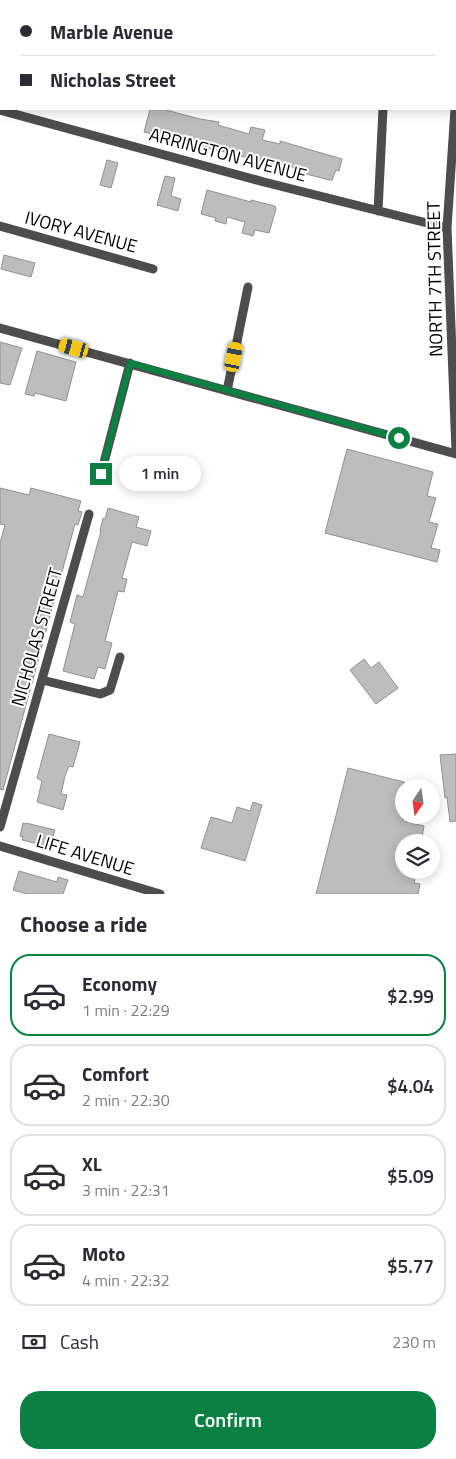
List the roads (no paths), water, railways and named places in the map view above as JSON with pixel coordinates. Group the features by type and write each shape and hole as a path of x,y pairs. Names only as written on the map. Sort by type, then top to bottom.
{"street":[{"name":"ARRINGTON AVENUE","path":"0,110 264,182 447,228"},
{"path":"378,210 383,110"},
{"name":"NORTH 7TH STREET","path":"455,110 447,228 456,450"},
{"name":"IVORY AVENUE","path":"0,226 153,268"},
{"path":"227,391 248,287"},
{"path":"0,328 456,454"},
{"path":"101,474 130,363"},
{"name":"NICHOLAS STREET","path":"0,826 90,514"},
{"path":"42,680 100,694 110,690 120,657"},
{"name":"LIFE AVENUE","path":"0,846 160,894"}]}
